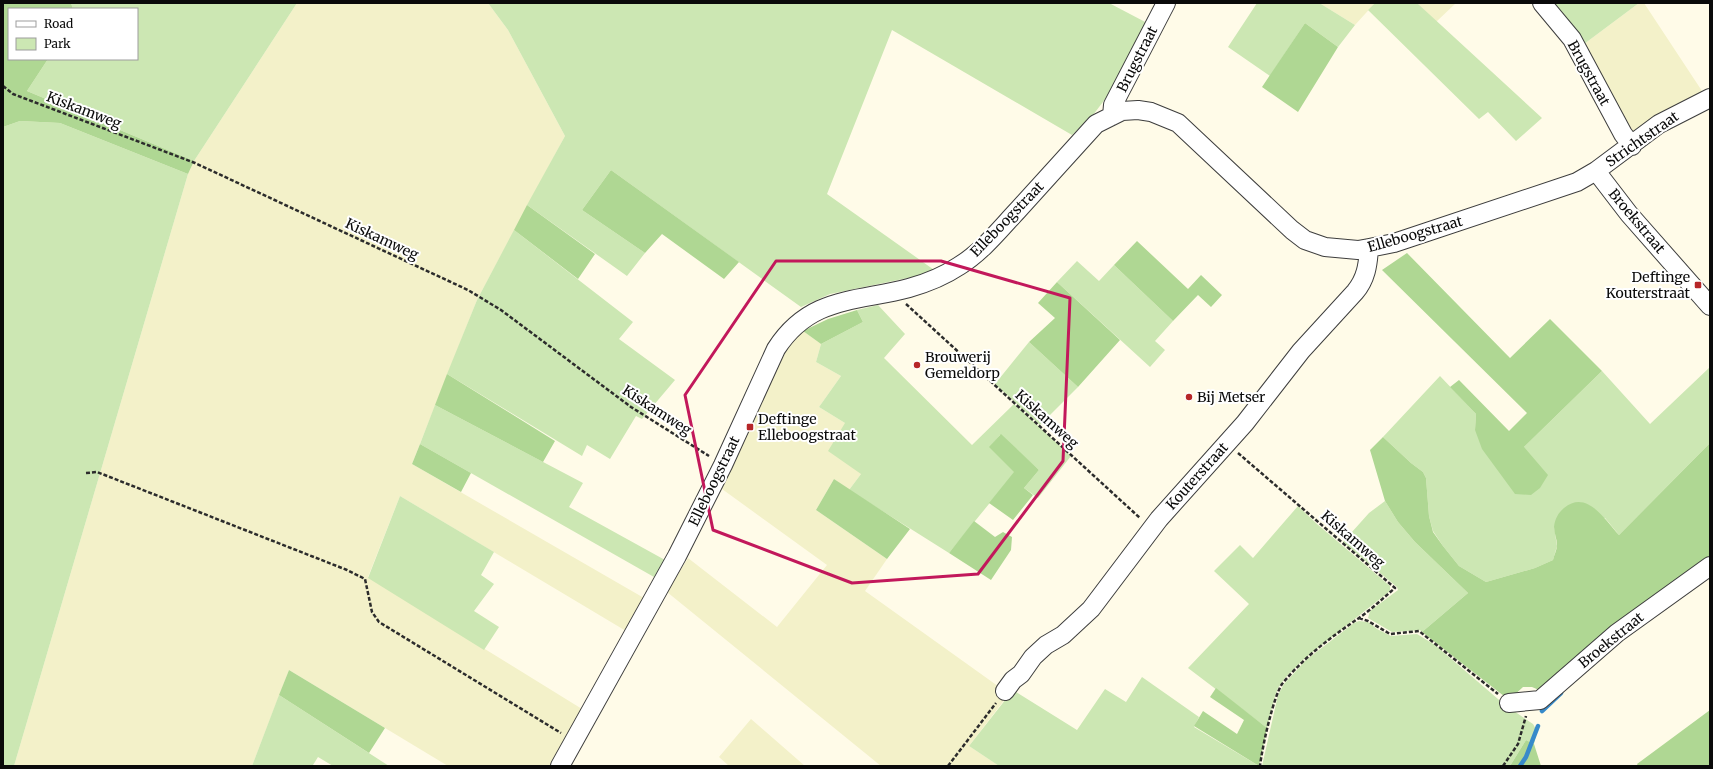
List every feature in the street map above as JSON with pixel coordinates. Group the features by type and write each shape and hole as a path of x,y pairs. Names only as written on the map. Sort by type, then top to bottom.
{"street":[{"name":"Brugstraat","path":"1112,116 1113,105 1166,3"},
{"name":"Brugstraat","path":"1542,3 1572,39 1632,146"},
{"name":"Strichtstraat","path":"1596,171 1632,146 1659,124 1710,98"},
{"name":"Elleboogstraat","path":"560,766 677,556 723,465 782,338 794,327 814,313 836,303 909,288 943,276 984,246 1096,124 1122,112 1138,110 1151,112 1178,123 1271,213 1305,240 1334,248 1358,250 1394,243 1578,182 1596,171"},
{"name":"Broekstraat","path":"1596,171 1629,214 1710,306"},
{"name":"Kouterstraat","path":"1005,691 1013,680 1021,674 1033,657 1046,645 1063,635 1091,608 1152,528 1226,443 1245,424 1301,351 1342,308 1363,283 1368,266 1369,248"},
{"name":"Broekstraat","path":"1509,703 1540,700 1618,632 1710,566"}],"path":[{"name":"Kiskamweg","path":"3,86 13,94 195,163 468,290 501,310 631,407 723,465"},
{"name":"Kiskamweg","path":"893,291 947,343 1152,528"},
{"name":"Kiskamweg","path":"1226,443 1395,588 1359,618"},
{"path":"86,473 97,472 347,570 365,579 372,612 379,622 574,742"},
{"path":"1260,766 1278,690 1282,684 1311,654 1349,623 1359,618 1368,621 1390,634 1419,631 1509,703"},
{"path":"948,766 1005,691"},
{"path":"1504,766 1518,744 1526,718 1526,701"}],"highlighted area":[{"path":"776,261 941,261 1070,298 1063,461 978,574 852,583 713,530 685,395"}],"shaded area":[{"path":"297,3 488,3 508,30 565,136 477,300 412,464 644,598 626,631 400,496 368,577 582,709 550,766 448,766 289,670 252,766 14,766 188,174 194,161"},
{"path":"1321,3 1375,3 1355,25"},
{"path":"1417,3 1456,3 1436,22"},
{"path":"1639,3 1644,3 1702,91 1681,103 1628,139 1580,47"},
{"path":"803,331 821,344 816,362 841,376 819,407 845,423 861,474 849,490 834,479 816,510 887,559 865,591 1009,694 969,746 999,766 881,766 667,592 688,558 777,627 827,565 722,489 760,399 790,340"},
{"path":"751,719 805,766 729,766 719,757"}],"green space":[{"path":"3,3 71,3 73,8 8,8 8,60 47,60 27,91 194,161 188,174 60,123 20,121 3,127"},
{"path":"71,3 297,3 194,161 27,91 47,60 138,60 138,8 73,8"},
{"path":"488,3 1109,3 1149,24 1109,94 1093,115 1072,135 892,30 827,194 937,272 830,294 801,307 611,170 582,210 645,253 627,276 527,205 565,136 508,30"},
{"path":"1257,3 1321,3 1355,25 1338,47 1305,23 1270,76 1228,47"},
{"path":"1375,3 1417,3 1542,118 1516,141 1488,112 1479,119 1368,10"},
{"path":"1556,3 1639,3 1580,47 1553,6"},
{"path":"1305,23 1338,47 1298,112 1262,87"},
{"path":"20,121 60,123 188,174 14,766 3,766 3,127"},
{"path":"611,170 739,262 724,279 662,234 645,253 582,210"},
{"path":"527,205 595,254 578,279 514,230"},
{"path":"514,230 633,322 619,339 675,380 642,419 636,416 610,459 587,445 582,456 447,374 477,300"},
{"path":"1137,241 1188,289 1201,275 1222,295 1211,307 1198,295 1173,321 1114,265"},
{"path":"1407,253 1510,358 1550,319 1602,371 1524,447 1548,475 1540,488 1531,495 1515,494 1482,449 1475,430 1476,414 1450,387 1459,380 1509,431 1527,413 1382,270"},
{"path":"1077,261 1099,281 1114,265 1173,321 1155,341 1165,350 1150,367 1057,282"},
{"path":"1057,282 1120,340 1078,387 1029,342 1055,318 1038,303"},
{"path":"878,305 905,334 884,358 972,445 1014,404 1071,456 1038,498 1024,488 1039,470 1000,435 990,447 1015,472 949,553 849,490 861,474 828,451 845,423 819,407 841,376 816,362 821,344 863,322 857,310"},
{"path":"857,310 863,322 821,344 803,331 828,319"},
{"path":"1029,342 1078,387 1040,425 995,384"},
{"path":"1710,367 1710,443 1619,535 1605,518 1554,527 1557,546 1553,560 1535,568 1486,582 1459,566 1443,546 1433,531 1429,516 1426,478 1423,472 1383,437 1440,376 1476,414 1475,430 1524,447 1602,371 1650,424"},
{"path":"447,374 555,441 543,462 435,405"},
{"path":"435,405 583,483 569,507 665,560 654,577 420,444"},
{"path":"1001,434 1039,470 1024,488 1033,495 1013,520 989,503 1014,472 989,447"},
{"path":"1383,437 1423,472 1426,478 1429,516 1433,532 1459,566 1486,582 1535,568 1553,560 1557,549 1557,540 1554,529 1555,521 1558,514 1572,503 1580,502 1588,504 1602,515 1619,535 1710,443 1710,559 1539,690 1532,687 1523,687 1509,700 1422,632 1468,593 1415,542 1398,522 1385,501 1370,450"},
{"path":"420,444 471,473 461,492 412,464"},
{"path":"834,479 910,529 887,559 816,510"},
{"path":"400,496 494,552 481,575 494,584 474,611 499,627 484,650 368,578"},
{"path":"1385,501 1398,522 1415,542 1468,593 1422,632 1420,630 1392,632 1368,618 1370,611 1398,590 1397,587 1343,542 1369,513"},
{"path":"1298,506 1390,586 1390,591 1304,659 1285,678 1278,688 1275,696 1267,728 1188,668 1249,604 1214,571 1240,545 1253,558"},
{"path":"974,521 995,537 1003,532 1012,537 1011,550 991,580 949,553"},
{"path":"1359,621 1368,622 1377,629 1391,636 1417,634 1435,645 1505,705 1533,724 1537,731 1534,744 1526,740 1510,766 1262,766 1278,695 1284,684 1306,660 1354,623"},
{"path":"289,670 385,728 369,753 279,695"},
{"path":"1142,677 1199,717 1194,727 1259,766 999,766 969,746 1013,690 1077,730 1105,689 1126,702"},
{"path":"1216,688 1267,728 1259,766 1194,726 1203,711 1237,734 1244,720 1210,697"},
{"path":"279,695 389,766 333,766 318,757 313,765 314,766 252,766"},
{"path":"1710,710 1710,766 1638,766 1637,764"},
{"path":"1526,740 1534,744 1541,766 1510,766"}],"waterway":[{"path":"1542,711 1561,693"},
{"path":"1520,766 1526,757 1538,726"}],"place":[{"name":"Deftinge Kouterstraat","path":"1698,285"},
{"name":"Brouwerij Gemeldorp","path":"917,365"},
{"name":"Bij Metser","path":"1189,397"},
{"name":"Deftinge Elleboogstraat","path":"750,427"}]}
